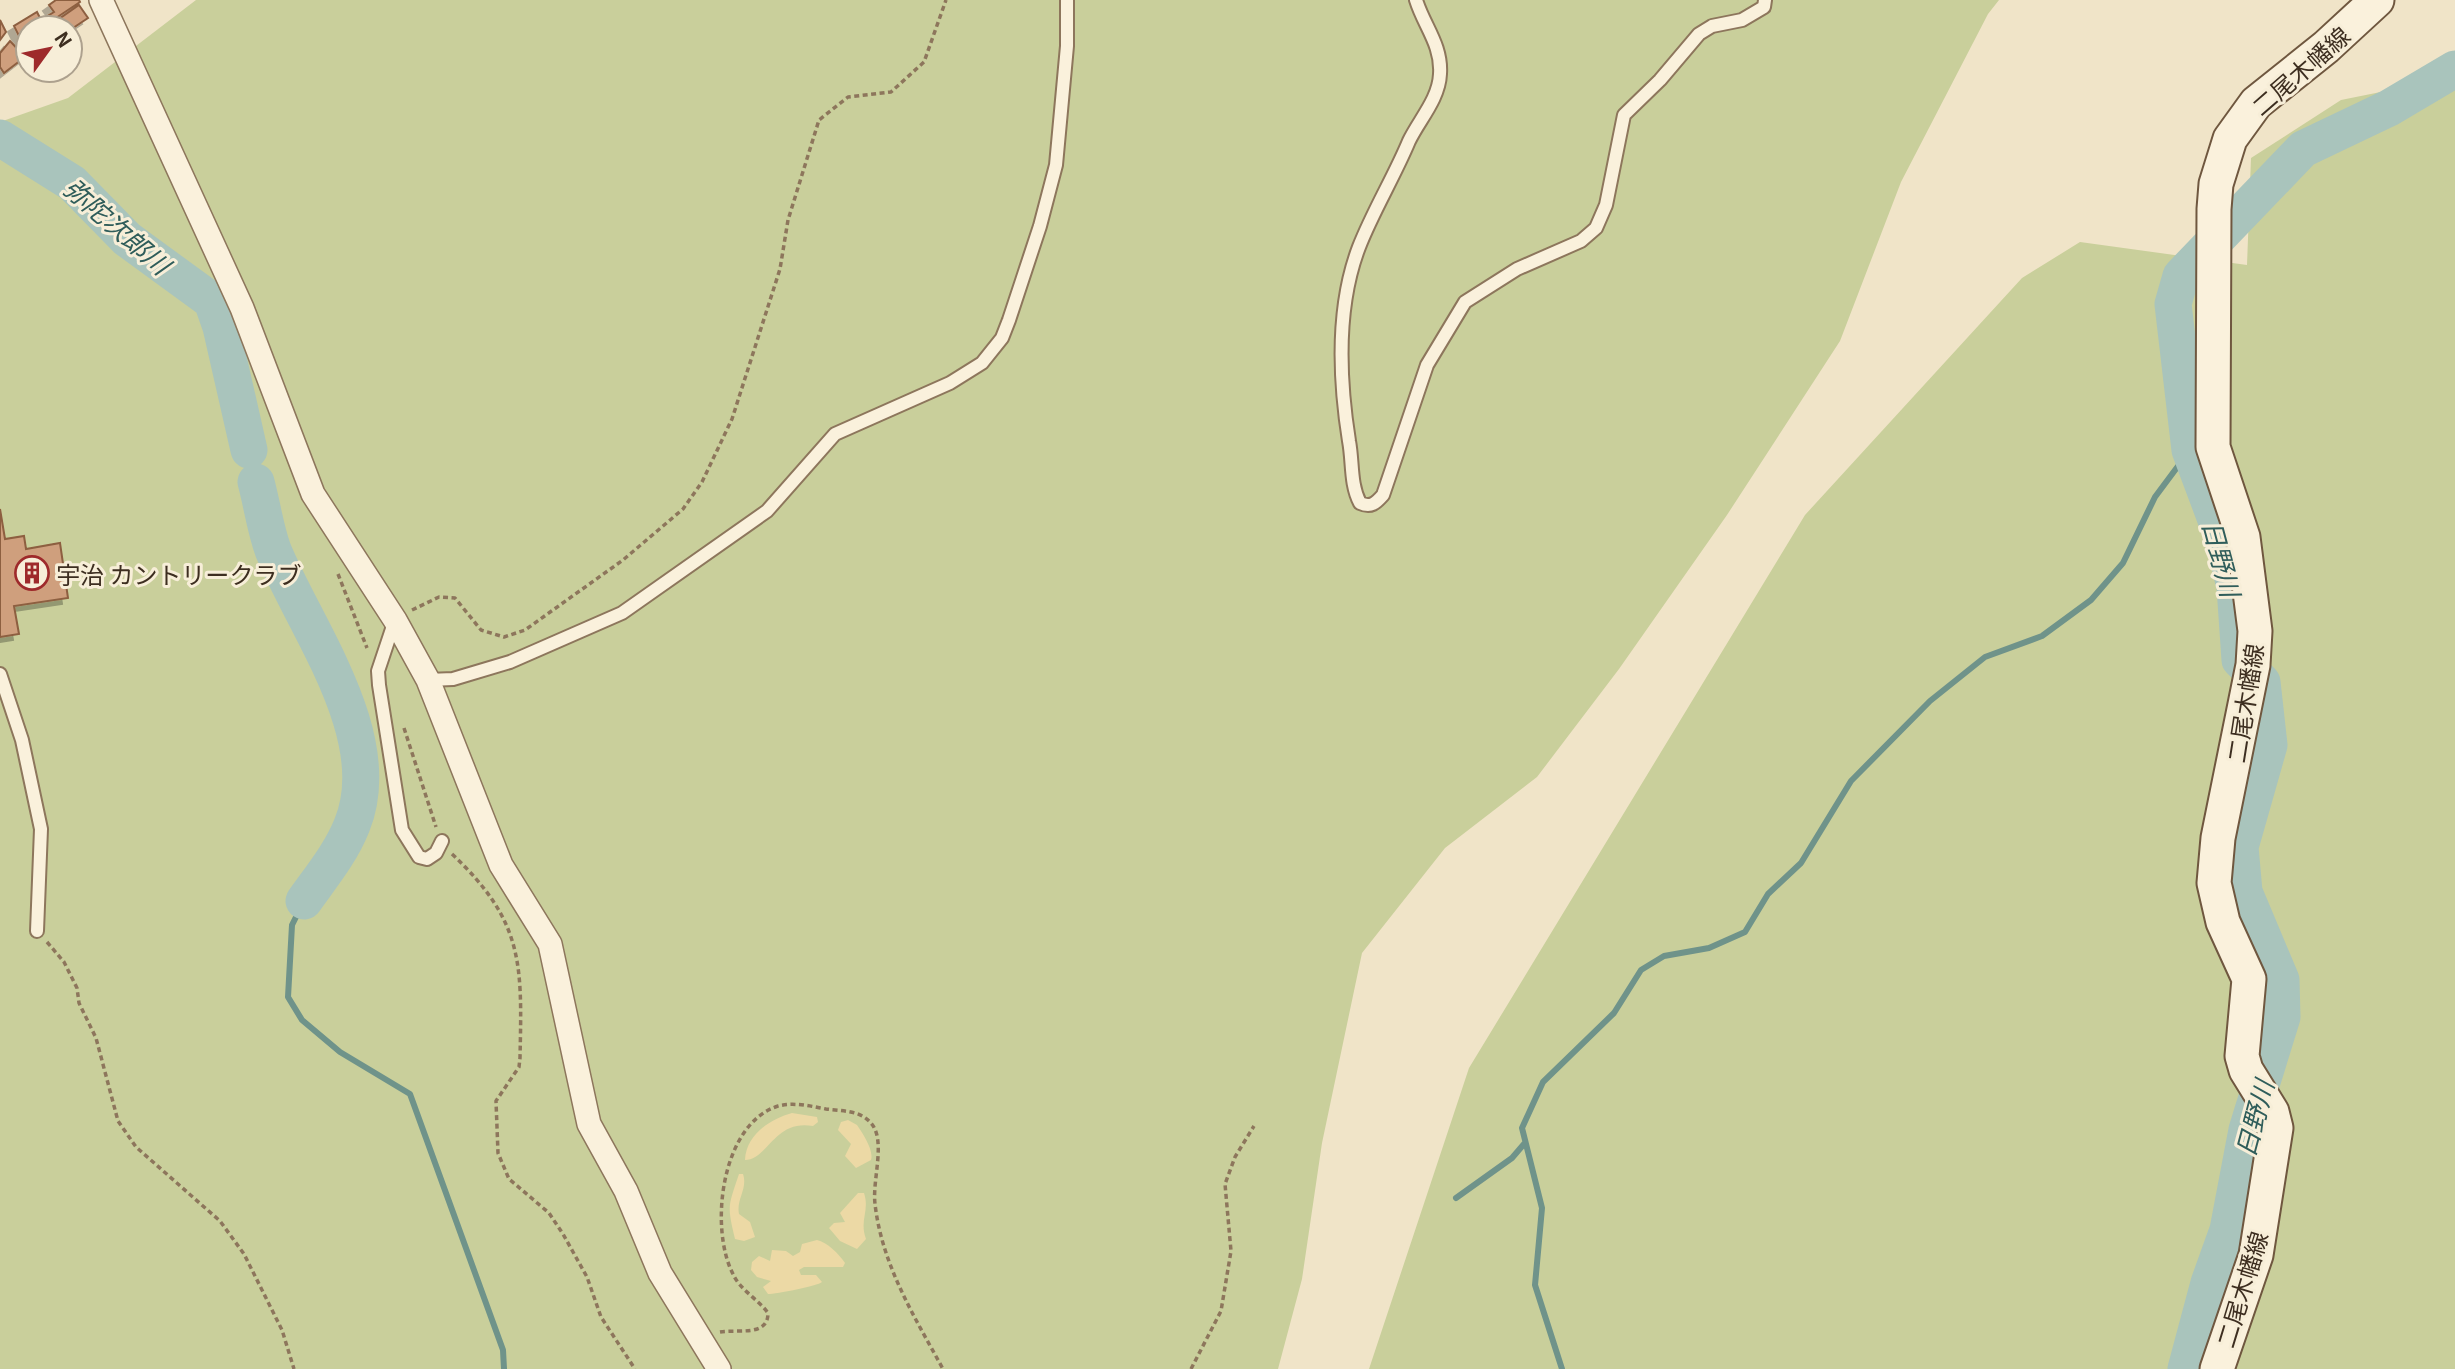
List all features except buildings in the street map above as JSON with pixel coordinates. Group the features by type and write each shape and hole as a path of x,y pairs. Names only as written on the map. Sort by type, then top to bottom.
{"main road":[{"name":"二尾木幡線","path":"2217,1369 2256,1255 2276,1128 2272,1112 2246,1070 2242,1056 2249,979 2223,922 2214,883 2218,838 2251,674 2255,631 2250,575 2243,537 2213,447 2216,184 2230,139 2256,103 2353,24 2377,0"}],"street":[{"path":"102,0 242,308 313,494 395,620 428,680 501,865 550,944 589,1124 626,1191 660,1273 698,1339 719,1369"}],"lane":[{"path":"428,680 453,679 510,662 622,613 767,511 835,434 950,383 982,363 1002,338 1009,320 1040,226 1056,165 1068,46 1067,0"},
{"path":"1416,0 1433,34 1440,78 1360,246 1352,269 1342,325 1345,415 1353,485 1360,503 1367,506 1383,495 1427,365 1465,302 1517,269 1581,241 1596,228 1606,205 1624,115 1660,80 1699,34 1712,26 1742,20 1764,7 1765,0"},
{"path":"395,620 378,671 401,830 419,857 426,859 436,853 442,841"},
{"path":"0,674 22,740 41,829 37,931"}],"path":[{"path":"395,620 423,604 455,598 476,625 492,634 504,637 525,630 623,560 683,509 702,482 732,419 780,269 788,220 819,120 848,97 891,92 925,62 946,0"},
{"path":"337,569 348,604 378,671"},
{"path":"402,725 412,746 429,810 442,841 492,896 508,924 515,946 520,1058 515,1074 496,1101 498,1153 509,1179 549,1213 563,1234 587,1277 601,1317 635,1369"},
{"path":"37,931 64,962 77,988 79,1003 96,1038 118,1121 136,1147 220,1222 244,1254 282,1330 294,1369"},
{"path":"698,1339 728,1331 754,1331 763,1328 768,1321 768,1313 733,1275 725,1253 720,1200 729,1167 744,1134 777,1107 796,1104 859,1114 872,1123 878,1135 874,1198 884,1252 943,1369"},
{"path":"1191,1369 1221,1311 1231,1251 1225,1184 1235,1157 1254,1126"}],"green space":[{"path":"196,0 1999,0 1988,14 1901,182 1840,341 1727,515 1619,669 1537,777 1445,848 1362,953 1322,1143 1302,1279 1278,1369 0,1369 0,122 68,98"},
{"path":"2455,77 2455,1369 1369,1369 1469,1068 1805,515 2022,278 2080,242 2247,265 2251,158 2341,100"}],"sand":[{"path":"792,1113 817,1117 818,1122 813,1126 789,1128 760,1154 745,1160 750,1143 761,1129"},
{"path":"848,1120 857,1125 872,1156 871,1160 856,1168 845,1156 851,1144 838,1130 841,1122"},
{"path":"739,1174 743,1174 744,1179 739,1214 750,1222 755,1237 744,1241 735,1239 730,1212"},
{"path":"858,1193 864,1193 866,1199 866,1239 857,1249 840,1241 829,1228 834,1223 845,1222 840,1213"},
{"path":"817,1240 836,1252 845,1263 843,1267 804,1267 799,1270 801,1275 816,1275 822,1282 805,1288 768,1294 763,1287 771,1281 757,1277 751,1270 752,1262 759,1256 770,1261 772,1250 786,1251 793,1256 800,1252 802,1244"}],"waterway":[{"name":"日野川","path":"2186,1369 2209,1283 2228,1230 2247,1130 2282,1017 2281,980 2244,892 2240,847 2269,745 2262,682 2240,660 2235,587 2224,541 2190,450 2173,304 2181,276 2303,149 2389,108 2455,69"},
{"name":"弥陀次郎川","path":"0,138 72,183 127,239 212,301 221,327 249,450"},
{"path":"1562,1369 1535,1285 1542,1208 1522,1128 1543,1082 1614,1013 1641,970 1664,956 1709,948 1745,932 1768,894 1801,863 1851,781 1930,701 1985,657 2042,636 2091,600 2123,563 2155,497 2190,450"},
{"name":"弥陀次郎川","path":"256,482 273,550 338,684 351,720 359,756 360,791 352,825 336,855 304,901"},
{"path":"304,901 292,925 288,997 302,1020 340,1052 410,1094 503,1350 504,1369"},
{"path":"1456,1198 1512,1158 1524,1144"}],"place":[{"name":"宇治 カントリークラブ","path":"32,573"}]}
